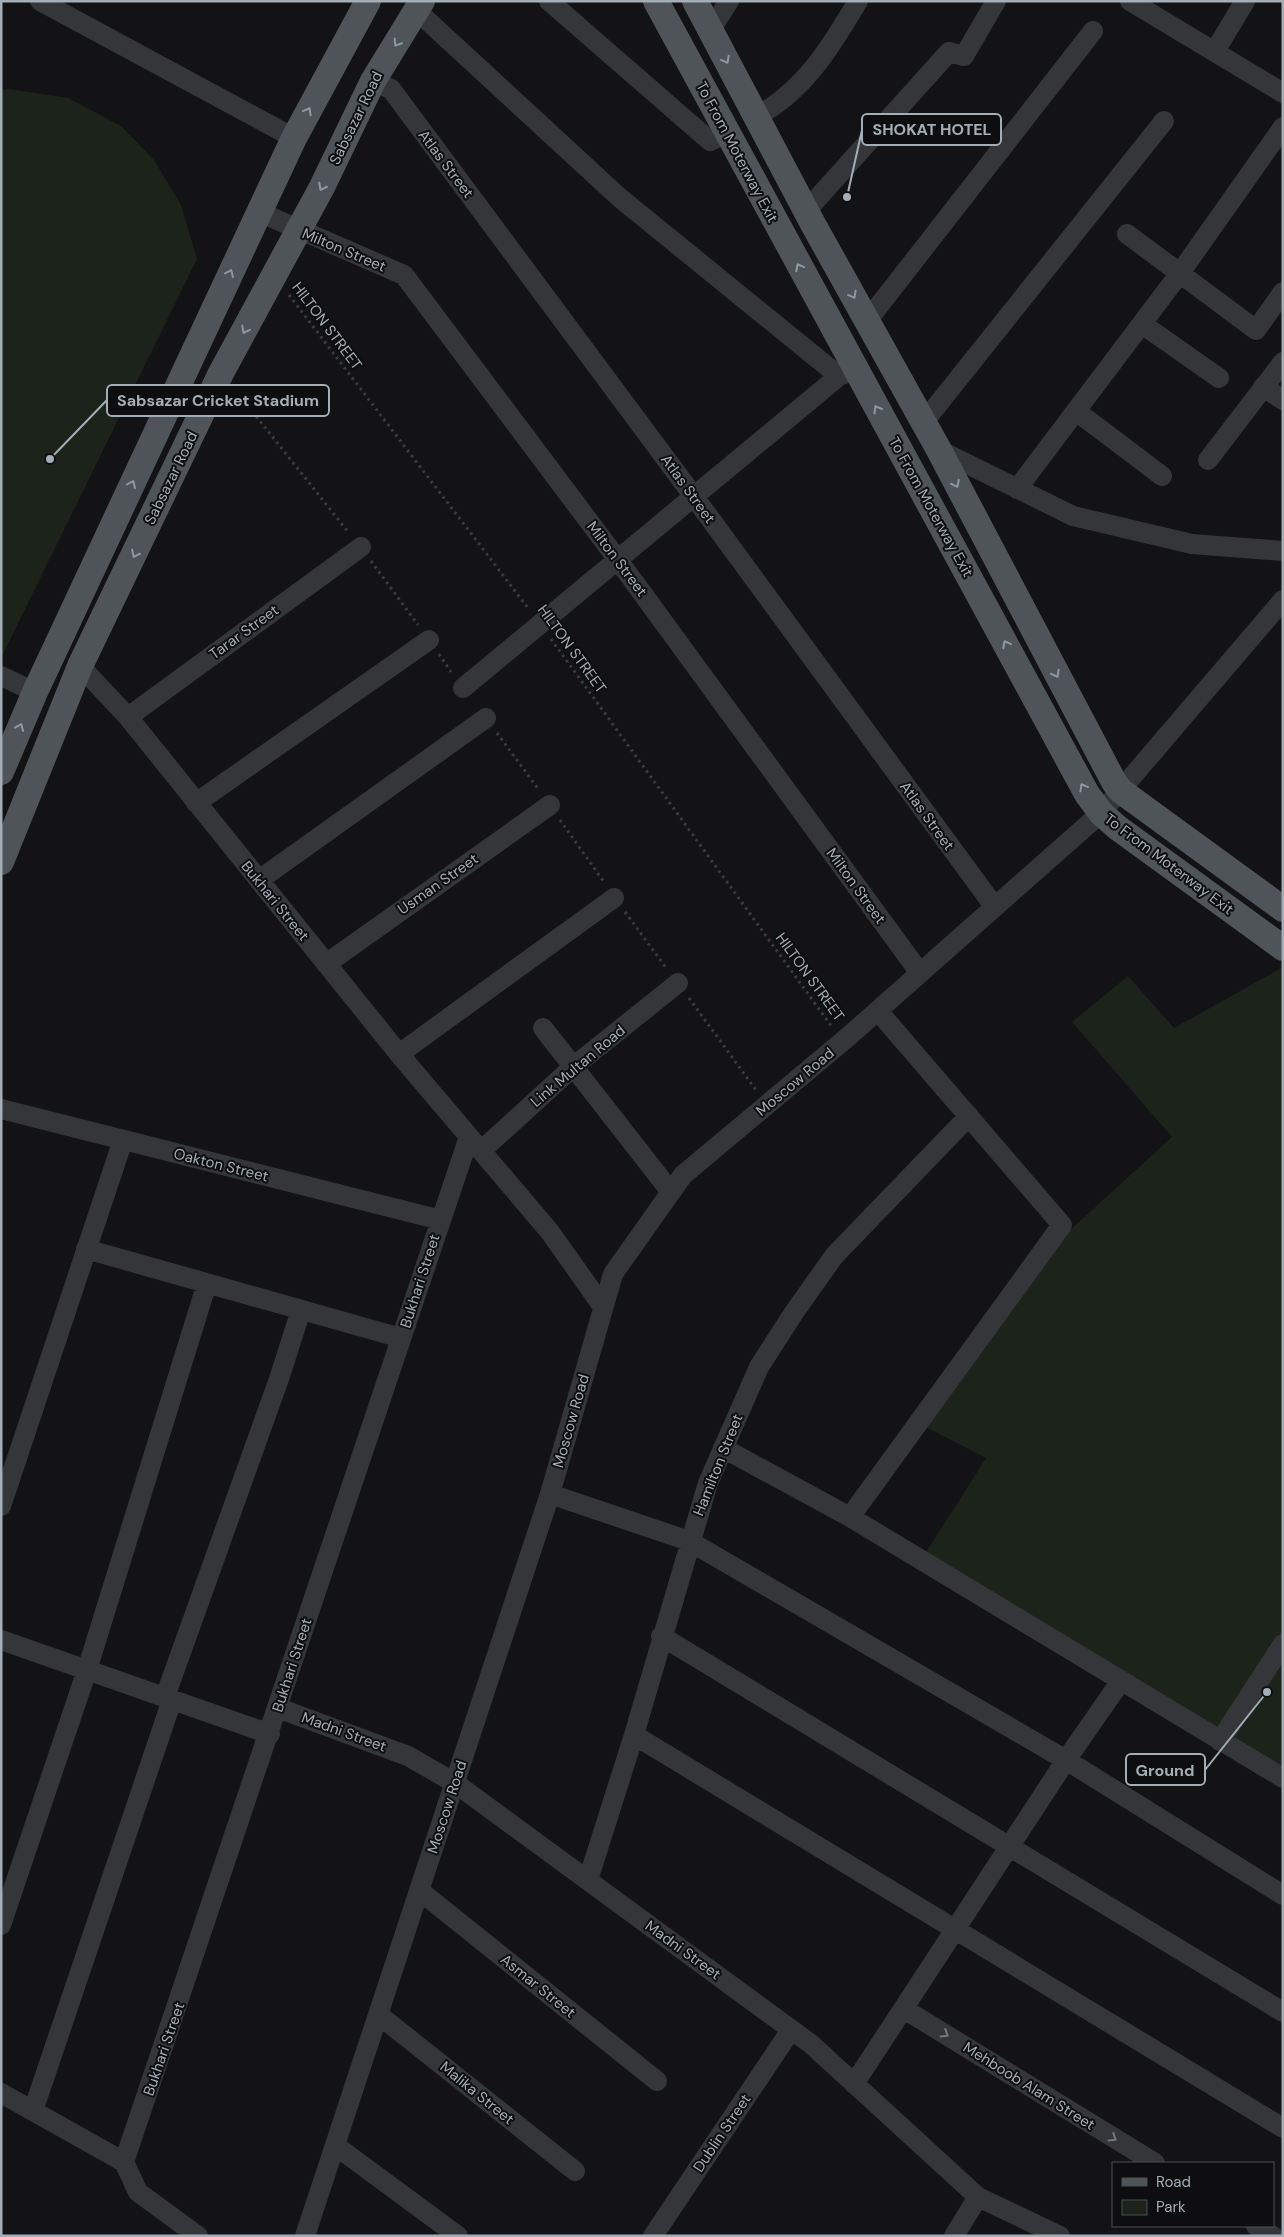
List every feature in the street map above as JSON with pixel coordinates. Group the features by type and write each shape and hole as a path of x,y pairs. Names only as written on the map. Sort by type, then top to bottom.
{"main road":[{"path":"1,772 35,692 294,138 368,1"},
{"name":"To From Moterway Exit","path":"656,1 726,133 846,373 915,476 1087,794 1101,813 1188,881 1283,948"},
{"name":"To From Moterway Exit","path":"695,1 806,212 938,450 1045,653 1121,791 1283,909"},
{"name":"Sabsazar Road","path":"1,862 80,666 222,373 322,187 373,81 420,6"}],"street":[{"path":"549,1 710,141 726,133"},
{"path":"710,31 729,1"},
{"path":"756,117 779,104 825,56 858,1"},
{"path":"806,212 949,52 964,56 996,1"},
{"path":"1130,1 1283,93"},
{"path":"1215,51 1245,1"},
{"path":"47,3 294,138"},
{"path":"420,6 620,198 846,373 463,688"},
{"path":"867,321 1093,31"},
{"name":"Atlas Street","path":"373,81 390,89 695,498 994,906"},
{"path":"923,423 1164,121"},
{"path":"1017,489 1180,273 1283,127"},
{"name":"Milton Street","path":"259,212 404,275 618,560 920,973"},
{"path":"1127,234 1256,330 1283,292"},
{"path":"1142,324 1219,378"},
{"path":"1208,460 1283,362"},
{"path":"1263,387 1283,400"},
{"path":"1076,411 1162,476"},
{"path":"938,450 1073,516 1192,544 1283,551"},
{"name":"Tarar Street","path":"128,718 361,548"},
{"name":"Moscow Road","path":"305,2236 550,1494 613,1274 683,1174 843,1042 1101,813 1283,600"},
{"path":"196,803 429,640"},
{"name":"Bukhari Street","path":"80,666 128,718 399,1054 550,1232 604,1307"},
{"path":"1,676 35,692"},
{"path":"259,880 486,718"},
{"name":"Usman Street","path":"326,964 550,805"},
{"path":"399,1054 614,898"},
{"name":"Link Multan Road","path":"475,1144 678,984"},
{"path":"850,1517 1062,1225 878,1010"},
{"path":"543,1028 671,1192"},
{"name":"Oakton Street","path":"1,1109 441,1220"},
{"name":"Hamilton Street","path":"588,1880 634,1735 661,1636 708,1483 759,1367 834,1256 969,1116"},
{"path":"1,1506 122,1140"},
{"name":"Bukhari Street","path":"124,2162 270,1734 441,1220 475,1144"},
{"path":"86,1250 401,1338"},
{"path":"1,1925 87,1670 207,1284"},
{"path":"33,2111 168,1698 279,1379 301,1310"},
{"path":"723,1448 850,1517 1283,1778"},
{"path":"550,1494 689,1541 1066,1760 1283,1895"},
{"path":"661,1636 1283,2012"},
{"path":"1,1640 270,1734"},
{"path":"1220,1741 1283,1644"},
{"path":"854,2084 1066,1760 1121,1680"},
{"name":"Madni Street","path":"278,1708 408,1756 455,1782 792,2030 978,2197 1060,2236"},
{"path":"634,1735 1283,2128"},
{"name":"Asmar Street","path":"420,1891 657,2081"},
{"name":"Mehboob Alam Street","path":"904,2009 1153,2162"},
{"name":"Malika Street","path":"379,2015 575,2171"},
{"name":"Dublin Street","path":"653,2236 792,2030"},
{"path":"1,2093 124,2162 138,2192 198,2236"},
{"path":"336,2146 458,2236"},
{"path":"954,2236 978,2197"},
{"path":"1258,2227 1272,2236"}],"path":[{"name":"HILTON STREET","path":"274,276 541,625 843,1042"}],"green space":[{"path":"9,89 68,98 121,126 154,160 181,205 197,259 1,658 1,90"},
{"path":"1283,967 1283,1778 921,1560 986,1458 918,1423 1069,1231 1172,1137 1072,1022 1128,976 1174,1028"}],"place":[{"name":"SHOKAT HOTEL","path":"847,197"},
{"name":"Sabsazar Cricket Stadium","path":"50,459"},
{"name":"Ground","path":"1267,1692"}]}
